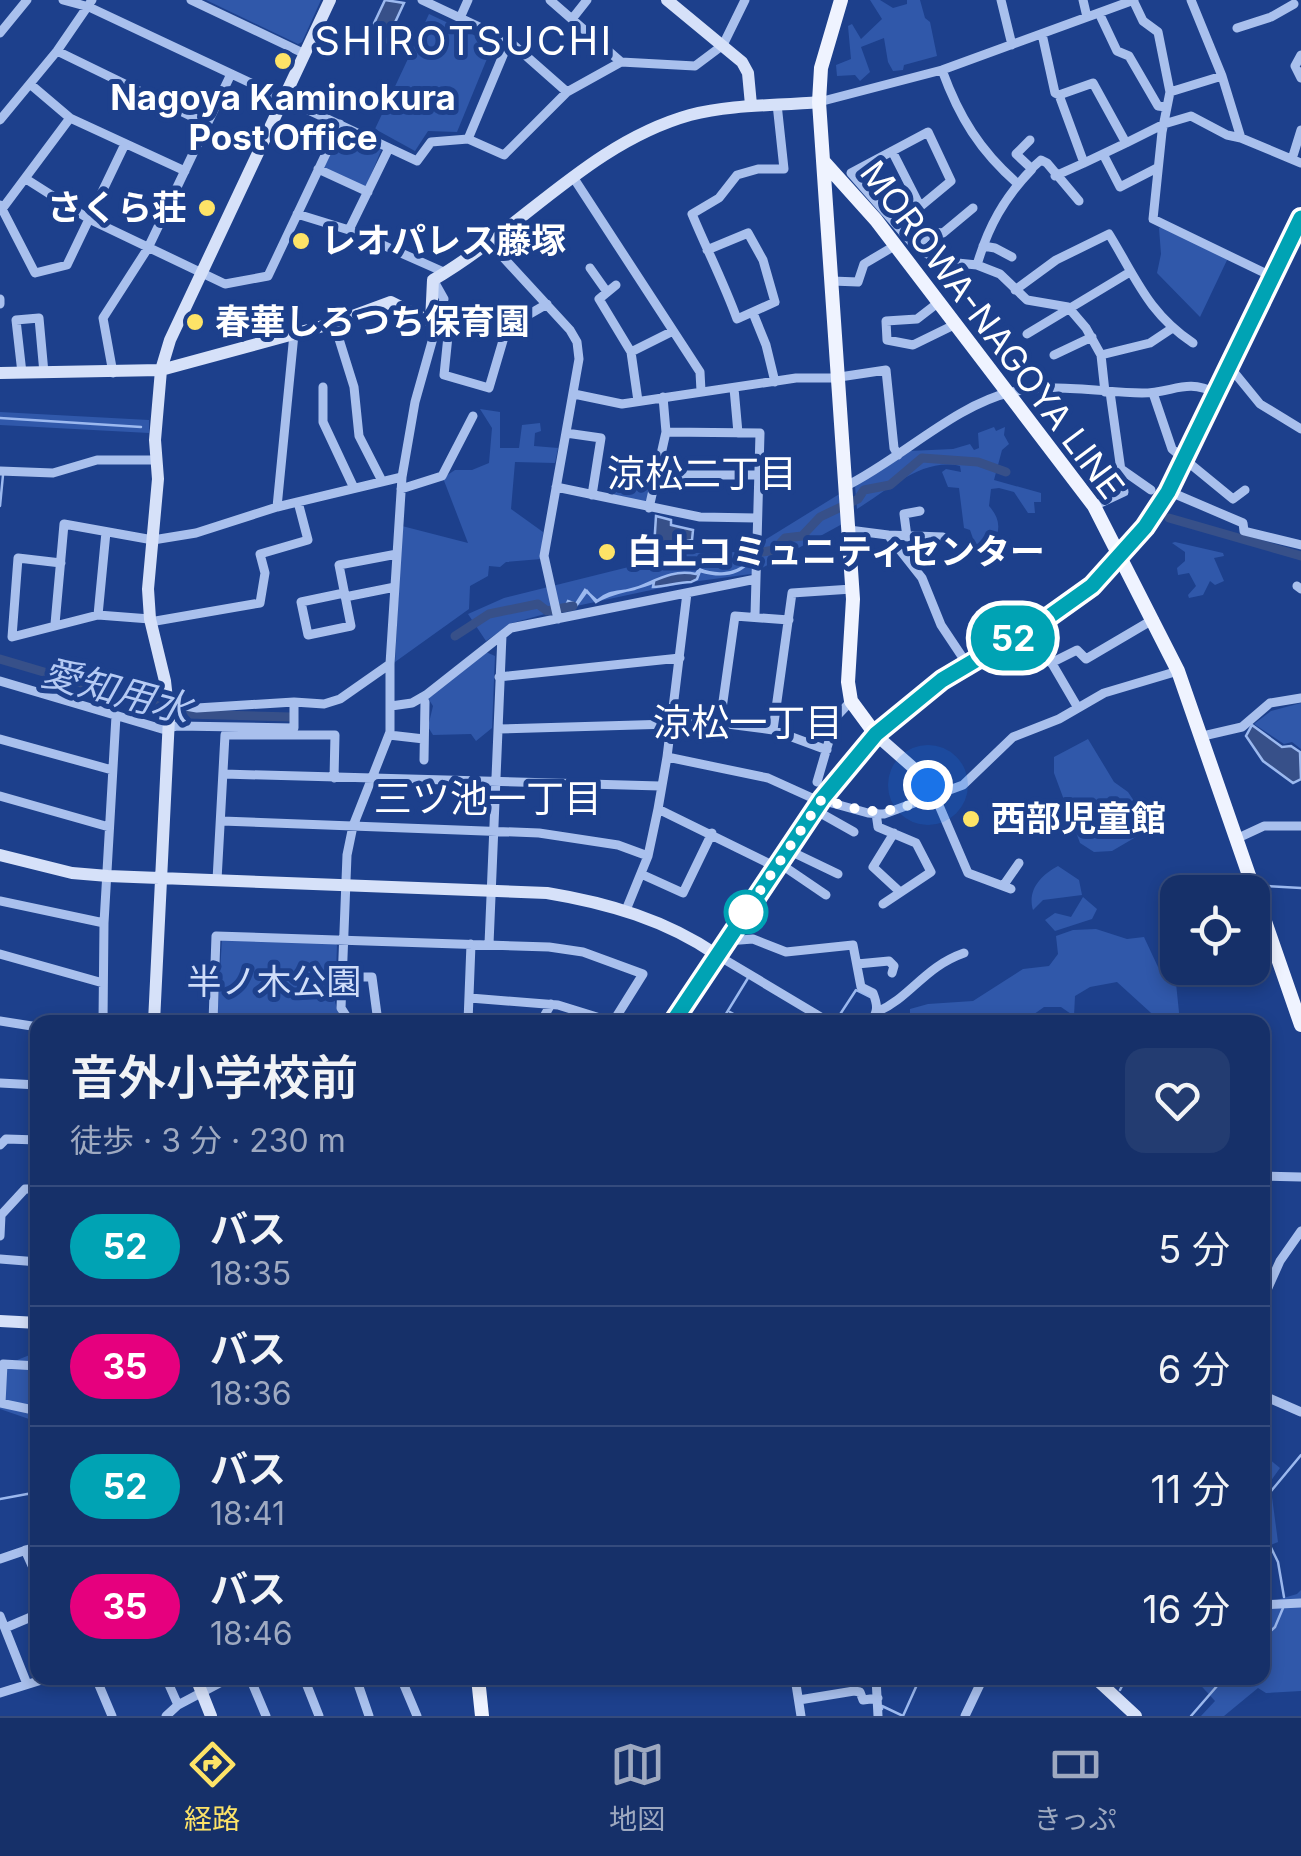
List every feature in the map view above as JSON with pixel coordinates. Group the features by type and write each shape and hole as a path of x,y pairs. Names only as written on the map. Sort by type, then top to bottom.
{"main road":[{"name":"MOROWA-NAGOYA LINE","path":"842,0 821,68 823,162 846,176 1094,506 1178,672 1301,1025"},
{"path":"823,162 852,589 848,682 851,701 876,734"},
{"path":"678,1015 818,805 876,734 918,696 1092,586 1145,527 1183,460 1301,218"},
{"path":"479,1685 482,1716"}],"street":[{"path":"0,33 27,0"},
{"path":"62,0 90,4 416,161 431,142 468,140 504,156 567,92 621,62 695,66 723,46 744,0"},
{"path":"192,0 305,54"},
{"path":"154,1015 168,703 150,620 148,589 161,370 170,340 201,272 330,0"},
{"path":"422,0 510,40 567,92"},
{"path":"460,18 468,0"},
{"path":"550,0 621,62"},
{"path":"572,18 587,0"},
{"path":"667,0 748,72 751,104"},
{"path":"1001,0 1012,45"},
{"path":"1083,0 1087,17"},
{"path":"0,373 161,370 294,334 391,302 431,322 440,276 621,144 661,125 751,104 820,102 942,70 1134,0 1142,20 1158,32 1170,92 1157,168 1154,222 1273,277"},
{"path":"1191,0 1222,76 1241,138"},
{"path":"0,120 57,52 90,4"},
{"path":"1238,28 1297,5"},
{"path":"1099,13 1118,51 1130,56 1158,106 1166,108"},
{"path":"1042,34 1055,93 1084,164"},
{"path":"468,140 510,40"},
{"path":"57,52 207,124"},
{"path":"1301,54 1295,66 1301,78"},
{"path":"942,70 956,110 992,162 1018,184"},
{"path":"113,373 103,318 148,248 232,74"},
{"path":"1170,92 1222,76"},
{"path":"1059,95 1093,83 1126,143"},
{"path":"30,84 70,118 185,171"},
{"path":"707,250 748,233 763,260 775,302 738,319 707,250 692,214 719,198 738,175 758,169 784,170 777,104"},
{"path":"1055,176 1164,124 1191,116 1227,136 1296,161 1301,130"},
{"path":"70,118 1,207 35,273 67,266 125,144"},
{"path":"26,179 89,219 224,284 268,276 340,124"},
{"path":"898,225 952,180 928,132 846,176 917,247 938,261 977,265 1000,274 1027,300 1068,308 1092,336 1101,355 1124,492 1094,506"},
{"path":"1030,140 1016,154 1031,169"},
{"path":"349,230 390,148"},
{"path":"892,151 920,206"},
{"path":"1104,154 1120,187 1157,168"},
{"path":"977,265 988,228 1018,184 1041,160 1079,202"},
{"path":"318,170 368,192"},
{"path":"573,177 700,372 701,391"},
{"path":"917,247 926,236 943,234 973,208"},
{"path":"298,214 349,230 440,276"},
{"path":"1016,290 1056,260 1109,234 1146,301 1170,328 1192,343"},
{"path":"490,243 577,342 574,394 544,556 558,617"},
{"path":"832,281 858,282 864,264 896,245"},
{"path":"982,246 1012,257"},
{"path":"1027,334 1130,272"},
{"path":"589,274 611,289 599,299 630,352 638,402"},
{"path":"346,1015 341,1008 345,883 353,826 389,736 402,477 415,402 444,299 440,276"},
{"path":"939,302 917,319 886,321 888,340 913,345 956,324"},
{"path":"435,331 448,336 444,375 489,388 508,326 547,304"},
{"path":"754,313 775,382"},
{"path":"22,373 16,320 39,318 44,373"},
{"path":"334,322 354,387 359,436 382,481"},
{"path":"1101,355 1150,343 1170,328"},
{"path":"630,352 672,331"},
{"path":"277,507 294,334"},
{"path":"1054,354 1092,336"},
{"path":"1229,366 1260,404 1301,429"},
{"path":"574,394 622,404 886,370 898,456"},
{"path":"847,490 949,422 1008,392 1153,392 1195,384 1216,393"},
{"path":"323,388 323,422 353,486"},
{"path":"734,388 738,433"},
{"path":"1153,392 1172,449 1233,499 1246,490"},
{"path":"649,508 666,432 662,397"},
{"path":"401,490 442,476 473,416"},
{"path":"666,432 760,433 755,616"},
{"path":"566,434 601,438 592,495"},
{"path":"0,471 53,473 97,460 157,460"},
{"path":"1121,469 1160,495 1243,523 1244,531 1301,545"},
{"path":"657,474 756,475"},
{"path":"55,624 64,524 153,540 196,533 353,486 402,477"},
{"path":"556,487 700,517 756,518"},
{"path":"61,563 18,558 12,637 98,615 150,620 260,603 265,573 260,554 308,540 298,502"},
{"path":"907,537 904,514 920,511"},
{"path":"848,522 888,535 943,537"},
{"path":"98,615 106,532"},
{"path":"888,535 922,578 941,625 967,664"},
{"path":"395,587 345,595 301,602 308,635 350,626 345,595 339,565 397,554"},
{"path":"391,706 402,706 422,697 511,628 756,579"},
{"path":"773,730 792,593 852,589"},
{"path":"626,910 648,856 668,758 687,592"},
{"path":"720,724 735,616 789,620"},
{"path":"1051,663 1077,650 1086,659 1154,620"},
{"path":"489,944 502,635"},
{"path":"1009,640 1014,650 1034,639 1040,643 1078,708"},
{"path":"499,677 680,658"},
{"path":"168,703 197,708 294,702 316,705 332,702 390,664"},
{"path":"818,805 884,814 935,796 972,779 1012,737 1059,719 1104,693 1178,672"},
{"path":"0,681 162,729 168,722"},
{"path":"422,697 424,760"},
{"path":"1202,736 1242,727 1270,703 1301,698"},
{"path":"817,782 836,718 851,701"},
{"path":"168,722 294,728 294,702"},
{"path":"232,707 234,727"},
{"path":"103,1015 116,716"},
{"path":"498,730 672,720 773,730 827,750"},
{"path":"876,734 918,772 935,796 968,873 1007,888 1019,863"},
{"path":"217,880 224,735 335,735 334,778"},
{"path":"389,736 424,738"},
{"path":"0,739 112,770"},
{"path":"668,758 768,778 818,805 854,832"},
{"path":"224,774 660,786"},
{"path":"0,796 109,827"},
{"path":"658,808 781,860 838,874"},
{"path":"876,813 878,826 920,847 931,872 883,904"},
{"path":"222,820 539,832 618,845 648,856"},
{"path":"1236,839 1264,826 1301,826"},
{"path":"640,874 682,893 712,833"},
{"path":"894,833 873,867 900,891"},
{"path":"0,855 72,873 108,876 492,889 572,897 626,910 680,932 816,1015"},
{"path":"781,860 826,896"},
{"path":"0,901 104,923"},
{"path":"213,1015 216,936 548,946 582,952 643,974 617,1015"},
{"path":"726,940 752,939 786,952 854,945 861,987 873,993 877,1012"},
{"path":"469,1015 471,944"},
{"path":"875,1015 904,995 926,972 964,952"},
{"path":"0,954 103,983"},
{"path":"857,964 893,962 892,974"},
{"path":"341,977 372,977 377,1015"},
{"path":"470,998 551,1004 589,1015"},
{"path":"545,1015 551,1004"},
{"path":"0,1036 2,1022 30,1026"},
{"path":"0,1083 30,1085"},
{"path":"0,1145 6,1139 30,1140"},
{"path":"1270,1176 1301,1177"},
{"path":"0,1236 1,1214 25,1189 30,1189"},
{"path":"1270,1283 1301,1231"},
{"path":"0,1260 30,1262"},
{"path":"0,1321 30,1322"},
{"path":"30,1366 3,1364 0,1403 30,1409"},
{"path":"1270,1398 1301,1412"},
{"path":"0,1560 30,1549"},
{"path":"26,1550 30,1559"},
{"path":"1270,1604 1301,1604"},
{"path":"0,1616 27,1684"},
{"path":"5,1628 30,1617"},
{"path":"0,1693 30,1683"},
{"path":"99,1685 112,1716"},
{"path":"169,1685 178,1705"},
{"path":"199,1685 211,1716"},
{"path":"166,1716 215,1685"},
{"path":"253,1685 266,1716"},
{"path":"307,1685 319,1716"},
{"path":"359,1685 370,1716"},
{"path":"404,1685 417,1716"},
{"path":"796,1685 801,1716"},
{"path":"877,1685 878,1716"},
{"path":"965,1716 980,1685"},
{"path":"1103,1685 1136,1716"},
{"path":"799,1700 854,1691 860,1692 863,1700 878,1698"}],"green space":[{"path":"206,0 321,0 298,44"},
{"path":"870,0 880,0 893,8 907,4 907,0 920,0 930,22 937,56 893,71 884,38 861,47 870,72 860,81 855,75 837,76 836,65 851,59 848,26 852,24 861,39 882,19"},
{"path":"429,14 493,44 457,132 428,131 415,151 375,129"},
{"path":"343,130 382,148 366,187 325,170"},
{"path":"1162,227 1228,258 1200,317 1157,273"},
{"path":"480,409 500,412 500,448 519,448 522,425 540,423 534,446 558,448 555,463 515,462 511,509 543,532 541,559 489,566 488,576 470,586 469,609 395,662 402,526 468,543 443,478 455,470 472,470 489,463 492,428"},
{"path":"0,412 149,420 149,433 0,425"},
{"path":"994,427 996,431 1005,427 1009,444 1002,450 994,480 1041,493 1041,502 1034,502 1035,513 1028,513 1014,492 991,489 989,506 997,519 998,532 985,547 977,550 970,530 964,528 959,488 948,487 942,472 961,472 960,466 946,464 919,471 857,509 855,486 909,451 953,449 970,444 974,450 979,448 978,433"},
{"path":"614,476 650,485 647,500 610,494"},
{"path":"841,493 844,523 751,574 684,583 567,608 512,623 486,641 468,614 504,598 689,552 747,551"},
{"path":"1172,543 1223,553 1224,556 1214,558 1224,581 1215,585 1210,581 1203,595 1189,598 1196,586 1189,573 1178,575 1185,552"},
{"path":"486,652 495,656 492,728 476,741 471,734 433,735 428,727 433,706 428,698"},
{"path":"1301,703 1301,749 1292,742 1284,744 1254,724 1271,711"},
{"path":"1088,739 1114,782 1128,792 1144,816 1138,825 1141,834 1112,851 1094,852 1080,843 1054,773 1054,757"},
{"path":"1058,866 1079,880 1082,895 1043,900 1033,910 1032,896 1037,884"},
{"path":"1083,897 1097,909 1092,919 1055,931 1045,920 1055,913 1071,917"},
{"path":"1096,929 1127,939 1144,937 1160,969 1160,985 1176,985 1179,1015 1153,1015 1117,982 1090,987 1075,996 1074,1015 1061,1007 1044,1007 1033,1015 910,1015 910,1009 928,1004 973,1001 1023,969 1049,966 1058,954 1056,936"},
{"name":"半ノ木公園","path":"222,939 337,945 335,1002 339,1015 217,1015"},
{"path":"30,1355 30,1419 0,1409 0,1367"},
{"path":"1270,1460 1280,1468 1270,1482"},
{"path":"1270,1482 1278,1542 1270,1545"},
{"path":"1301,1590 1301,1691 1266,1693 1258,1688 1224,1716 1201,1716 1215,1701 1200,1685 1270,1685 1270,1602"}],"shaded area":[{"path":"385,0 404,3 386,42 369,34"},
{"path":"656,516 671,520 671,525 693,530 692,540 654,548"},
{"path":"747,564 738,570 726,574 713,574 700,571 691,582 653,587 654,582 637,588 671,574 696,574 699,569 724,573"},
{"path":"587,591 576,606 565,607 568,601 576,604"},
{"path":"1252,725 1282,747 1291,746 1300,752 1301,779 1293,783 1263,761 1246,736"}],"waterway":[{"path":"0,418 141,427"},
{"name":"愛知用水","path":"749,561 746,555 774,550 785,538 802,536 820,517 858,499 864,490 890,485 922,458 978,462 1006,472"},
{"path":"0,506 3,475"},
{"name":"愛知用水","path":"1169,518 1301,556"},
{"name":"愛知用水","path":"455,636 489,614 538,604 547,611 573,606"},
{"name":"愛知用水","path":"0,659 186,714 292,717"},
{"path":"1270,886 1301,888"},
{"path":"725,1015 748,978"},
{"path":"840,1015 856,990 870,997"},
{"path":"730,1012 735,1015"},
{"path":"1270,1492 1301,1455"},
{"path":"0,1499 30,1493"},
{"path":"1270,1546 1278,1562 1284,1597"},
{"path":"1270,1632 1283,1608"},
{"path":"882,1709 903,1716 917,1685"},
{"path":"1120,1690 1122,1685"},
{"path":"1191,1716 1218,1685"}],"bus line":[{"name":"52","path":"678,1015 822,799 876,734 918,696 1092,586 1145,527 1168,492 1301,218"}],"place":[{"name":"Nagoya Kaminokura Post Office","path":"283,61"},
{"name":"さくら荘","path":"207,208"},
{"name":"レオパレス藤塚","path":"301,241"},
{"name":"春華しろつち保育園","path":"195,322"},
{"name":"白土コミュニティセンター","path":"607,552"},
{"name":"西部児童館","path":"971,819"}],"district":[{"name":"SHIROTSUCHI","path":"464,41"},
{"name":"涼松二丁目","path":"702,474"},
{"name":"涼松一丁目","path":"748,723"},
{"name":"三ツ池一丁目","path":"488,799"}],"route":[{"path":"746,912 743,916 822,799 884,814 935,796 928,785"}]}
